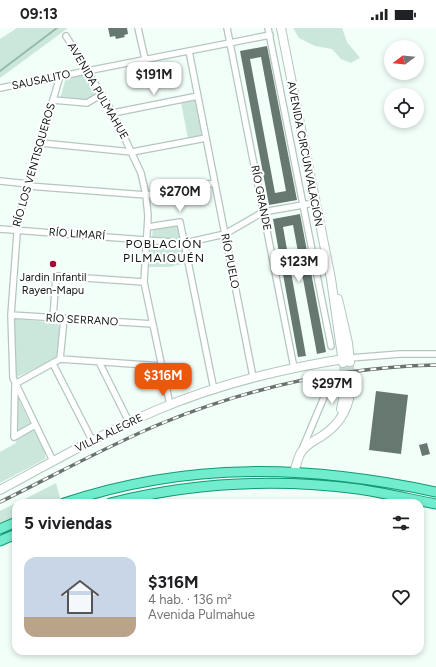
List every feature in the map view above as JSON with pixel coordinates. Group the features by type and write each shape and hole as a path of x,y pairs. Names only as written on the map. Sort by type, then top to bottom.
{"main road":[{"name":"AVENIDA CIRCUNVALACIÓN","path":"281,28 314,203 347,361"},
{"name":"VILLA ALEGRE","path":"0,490 92,440 129,422 170,405 253,377 294,368 347,361"},
{"path":"294,471 301,451 308,444 329,430 342,408 347,381"},
{"path":"78,499 117,488 168,479 222,473 294,471 359,477 436,492"},
{"path":"131,499 189,488 264,483 341,487 412,499 414,487"},
{"path":"424,502 436,504"},
{"path":"0,529 12,524"},
{"path":"0,542 12,536"}],"street":[{"path":"138,28 145,60"},
{"name":"RÍO GRANDE","path":"227,28 294,368"},
{"path":"268,28 331,346"},
{"name":"SAUSALITO","path":"0,88 270,35"},
{"name":"AVENIDA PULMAHUE","path":"66,36 114,113 140,173 146,195 148,227 144,282 170,405"},
{"name":"RÍO PUELO","path":"189,50 253,377"},
{"name":"RÍO LOS VENTISQUEROS","path":"53,461 15,384 12,372 10,315 16,229 60,76"},
{"path":"53,100 87,103 102,94"},
{"path":"114,113 198,96"},
{"path":"41,143 132,152 206,138"},
{"path":"0,181 28,185 146,195 215,183"},
{"name":"RÍO LIMARÍ","path":"0,228 185,243 225,234 264,212 314,203"},
{"path":"148,227 180,222 214,390"},
{"path":"53,318 56,276 144,282"},
{"name":"RÍO SERRANO","path":"10,315 153,324"},
{"path":"60,359 64,319"},
{"name":"VILLA ALEGRE","path":"347,361 400,354 436,354"},
{"path":"35,425 14,437 15,384 60,359 162,366"},
{"path":"99,362 129,422"},
{"path":"53,364 92,440"},
{"path":"301,451 327,390 328,380"}],"green space":[{"path":"17,28 68,28 0,78 0,39"},
{"path":"293,28 342,28 347,42 360,58 351,63 341,59 332,49 315,46 299,38"},
{"path":"83,74 96,95 88,101 60,99 66,77"},
{"path":"197,99 204,135 188,139 181,102"},
{"path":"179,223 182,240 152,237 153,228"},
{"path":"151,241 183,245 187,263 169,267 149,267"},
{"path":"16,319 58,323 60,359 46,363 15,378 13,321"},
{"path":"16,394 31,425 15,435"},
{"path":"33,429 45,452 45,459 0,483 0,452 16,443 15,439"},
{"path":"56,483 60,499 25,499"},
{"path":"12,505 12,520 0,525 0,511"}],"building":[{"path":"108,28 127,28 128,34 124,35 125,37 116,39 115,36 110,37"},
{"path":"267,46 297,200 269,205 240,51","holes":["261,57 286,191 275,193 250,59"]},
{"path":"300,214 326,352 317,354 293,225 283,227 306,356 298,357 273,219"},
{"path":"376,391 408,395 401,454 369,450"},
{"path":"427,443 430,454 422,456 419,445"}],"waterway":[{"path":"0,71 57,28"}],"tunnel":[{"path":"343,364 344,381"},
{"path":"350,364 351,381"}],"railway":[{"path":"0,502 99,452 160,424 227,400 261,390 330,375 365,370 436,365"}],"place":[{"name":"Jardin Infantil Rayen-Mapu","path":"53,264"}],"district":[{"name":"POBLACIÓN PILMAIQUÉN","path":"164,251"}]}
